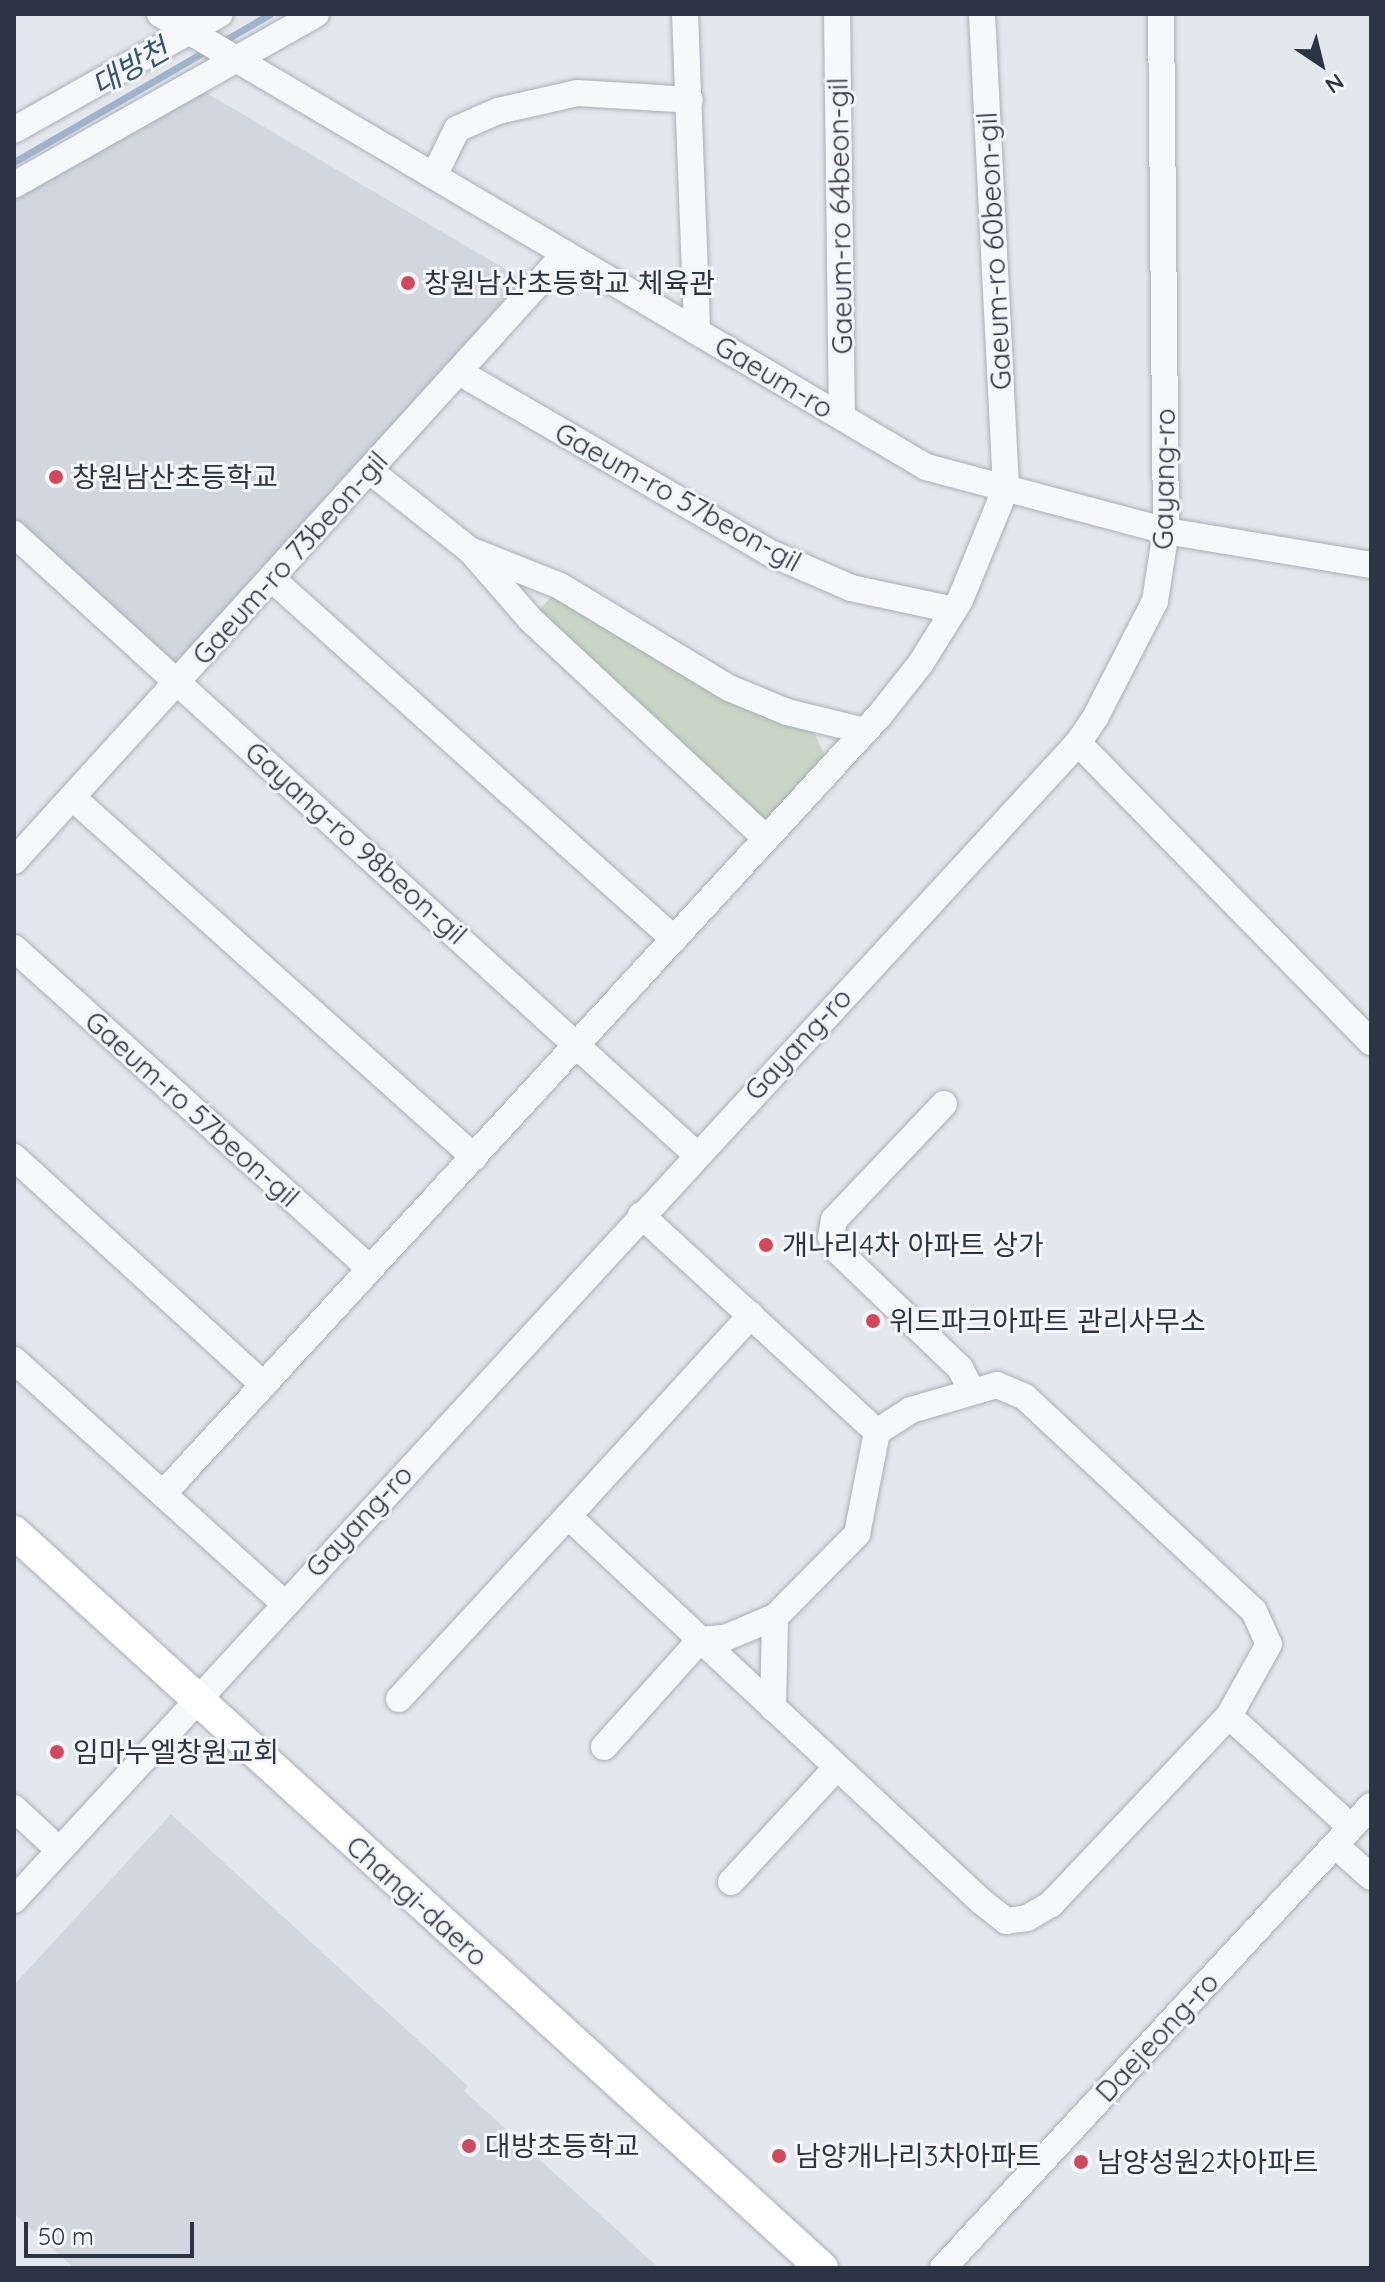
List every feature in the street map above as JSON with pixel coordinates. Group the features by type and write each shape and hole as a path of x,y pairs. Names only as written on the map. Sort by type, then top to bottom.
{"main road":[{"name":"Changi-daero","path":"14,1532 822,2268"}],"street":[{"path":"160,14 193,34"},
{"path":"15,129 193,34 220,14"},
{"path":"14,185 233,57 316,14"},
{"path":"685,14 697,332"},
{"name":"Gaeum-ro 64beon-gil","path":"837,14 842,417"},
{"name":"Gaeum-ro 60beon-gil","path":"982,14 1006,488"},
{"name":"Gayang-ro","path":"14,1900 195,1699 1078,743 1128,661 1155,601 1166,531 1161,14"},
{"name":"Gaeum-ro","path":"193,34 926,467 1166,531 1371,565"},
{"path":"434,176 457,129 498,111 577,93 690,100"},
{"name":"Gaeum-ro 73beon-gil","path":"14,861 565,254"},
{"name":"Gaeum-ro 57beon-gil","path":"459,372 768,552 878,596 954,610"},
{"path":"369,470 471,551 531,620 766,838"},
{"path":"163,1494 865,731 921,663 954,610 1006,488"},
{"name":"Gayang-ro 98beon-gil","path":"14,534 179,680 697,1155"},
{"path":"471,551 560,586 729,688 787,712 865,731"},
{"path":"272,579 674,939"},
{"path":"1078,743 1371,1042"},
{"path":"72,797 474,1157"},
{"name":"Gaeum-ro 57beon-gil","path":"14,948 370,1269"},
{"path":"944,1104 834,1220 831,1237 839,1252 960,1368 971,1390"},
{"path":"14,1157 264,1385"},
{"path":"641,1215 877,1432"},
{"path":"399,1699 751,1315"},
{"path":"14,1360 284,1603"},
{"path":"568,1516 700,1640 982,1902 1006,1921 1027,1918 1051,1904 1229,1716 1269,1644 1254,1611 1025,1397 997,1385 971,1390 911,1410 877,1432 857,1534 775,1617 725,1638 700,1640 604,1747"},
{"path":"773,1708 775,1617"},
{"path":"1229,1716 1343,1836 1371,1877"},
{"path":"731,1882 837,1767"},
{"name":"Daejeong-ro","path":"943,2268 1371,1806"},
{"path":"14,1808 59,1850"}],"shaded area":[{"path":"205,92 522,279 178,667 14,520 14,200"},
{"path":"171,1814 468,2086 464,2091 659,2268 74,2268 14,2214 14,1985"}],"green space":[{"path":"560,586 806,716 831,768 766,838 531,620"}],"waterway":[{"name":"대방천","path":"220,43 270,14"},
{"name":"대방천","path":"14,162 209,49"}],"place":[{"name":"창원남산초등학교 체육관","path":"408,283"},
{"name":"창원남산초등학교","path":"56,477"},
{"name":"개나리4차 아파트 상가","path":"766,1245"},
{"name":"위드파크아파트 관리사무소","path":"873,1321"},
{"name":"임마누엘창원교회","path":"57,1752"},
{"name":"대방초등학교","path":"469,2146"},
{"name":"남양개나리3차아파트","path":"779,2156"},
{"name":"남양성원2차아파트","path":"1081,2162"}]}
